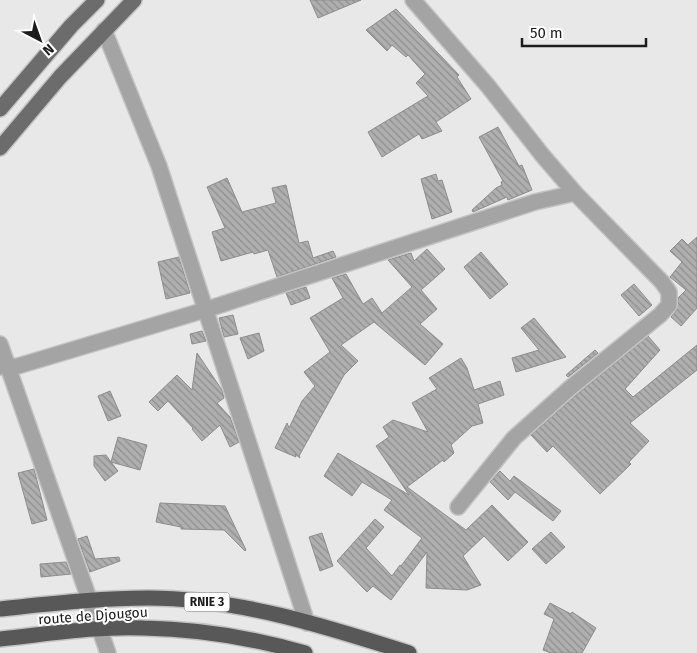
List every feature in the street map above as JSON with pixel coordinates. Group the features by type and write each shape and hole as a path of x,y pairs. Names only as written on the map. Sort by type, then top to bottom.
{"highway":[{"name":"RNIE 3","path":"0,608 89,600 149,598 201,601 237,606 307,623 409,653"},
{"name":"route de Djougou","path":"0,639 100,629 143,628 195,631 234,636 305,653"}],"main road":[{"path":"0,109 71,26 97,0"},
{"path":"0,148 60,77 134,0"}],"street":[{"path":"413,0 488,86 575,193 662,282 669,292 669,305 660,315 570,388 514,438 458,507"},
{"path":"104,30 159,166 307,623"},
{"path":"4,367 18,366 205,310 535,202 575,193"},
{"path":"0,344 4,367 108,653"}],"building":[{"path":"310,0 361,0 318,18"},
{"path":"396,9 459,75 457,77 471,99 436,122 442,131 422,139 419,134 382,157 368,132 428,96 416,83 425,74 408,55 406,57 392,45 387,51 366,30"},
{"path":"498,127 519,166 522,165 532,190 508,200 507,197 473,212 472,210 496,188 502,185 501,182 503,181 479,137"},
{"path":"436,174 438,181 442,180 452,212 432,219 421,179"},
{"path":"227,178 242,212 276,203 272,188 286,185 299,243 308,241 313,258 333,251 336,257 277,277 268,250 221,261 212,232 225,228 207,187"},
{"path":"697,237 697,308 681,326 671,317 676,311 678,298 686,290 670,277 682,262 670,251 682,239 688,245"},
{"path":"427,249 445,269 421,290 437,309 420,324 443,344 425,365 374,322 341,345 358,361 344,375 299,456 300,458 295,454 296,457 275,448 287,423 289,428 302,401 315,386 304,372 330,352 310,318 343,298 332,278 346,274 363,304 372,298 382,313 412,287 388,260 411,253 414,261"},
{"path":"481,252 508,284 490,299 464,267"},
{"path":"179,257 190,293 166,299 158,262"},
{"path":"634,284 652,305 639,316 621,295"},
{"path":"306,287 310,298 291,305 286,293"},
{"path":"233,315 238,334 224,337 219,318"},
{"path":"534,318 566,357 516,372 512,358 539,350 521,328"},
{"path":"202,331 206,341 192,344 190,334"},
{"path":"259,333 264,351 248,359 240,338"},
{"path":"648,336 660,350 625,389 633,397 697,345 697,370 630,423 649,441 629,462 631,464 600,494 553,446 547,452 531,435"},
{"path":"595,350 598,353 568,377 566,375"},
{"path":"197,353 222,390 224,398 217,403 230,417 239,442 230,447 220,425 202,441 193,428 168,401 158,411 149,402 177,375 192,390"},
{"path":"461,358 467,368 474,390 500,381 504,395 478,404 483,423 472,426 451,445 454,453 407,487 466,530 492,505 528,542 508,561 484,536 463,556 481,585 467,590 426,588 427,552 391,600 373,586 367,592 337,561 375,519 384,527 366,548 392,576 422,538 384,510 392,500 362,482 352,496 324,476 338,453 409,495 376,446 389,437 383,427 393,420 428,432 412,403 437,389 429,378"},
{"path":"110,391 121,416 108,421 98,396"},
{"path":"118,437 147,445 140,470 111,462"},
{"path":"106,455 118,471 105,481 94,466 94,456"},
{"path":"34,469 47,520 32,524 18,473"},
{"path":"500,471 510,481 514,476 561,511 553,521 515,492 508,500 490,482"},
{"path":"160,503 225,506 246,550 224,530 181,529 181,527 156,522"},
{"path":"551,532 565,547 546,564 532,549"},
{"path":"322,533 333,566 320,571 309,537"},
{"path":"87,536 95,559 119,557 120,561 90,572 78,539"},
{"path":"66,562 71,574 41,577 40,564"},
{"path":"550,603 571,614 572,612 596,628 582,653 551,653 543,650 554,619 544,614"}]}
